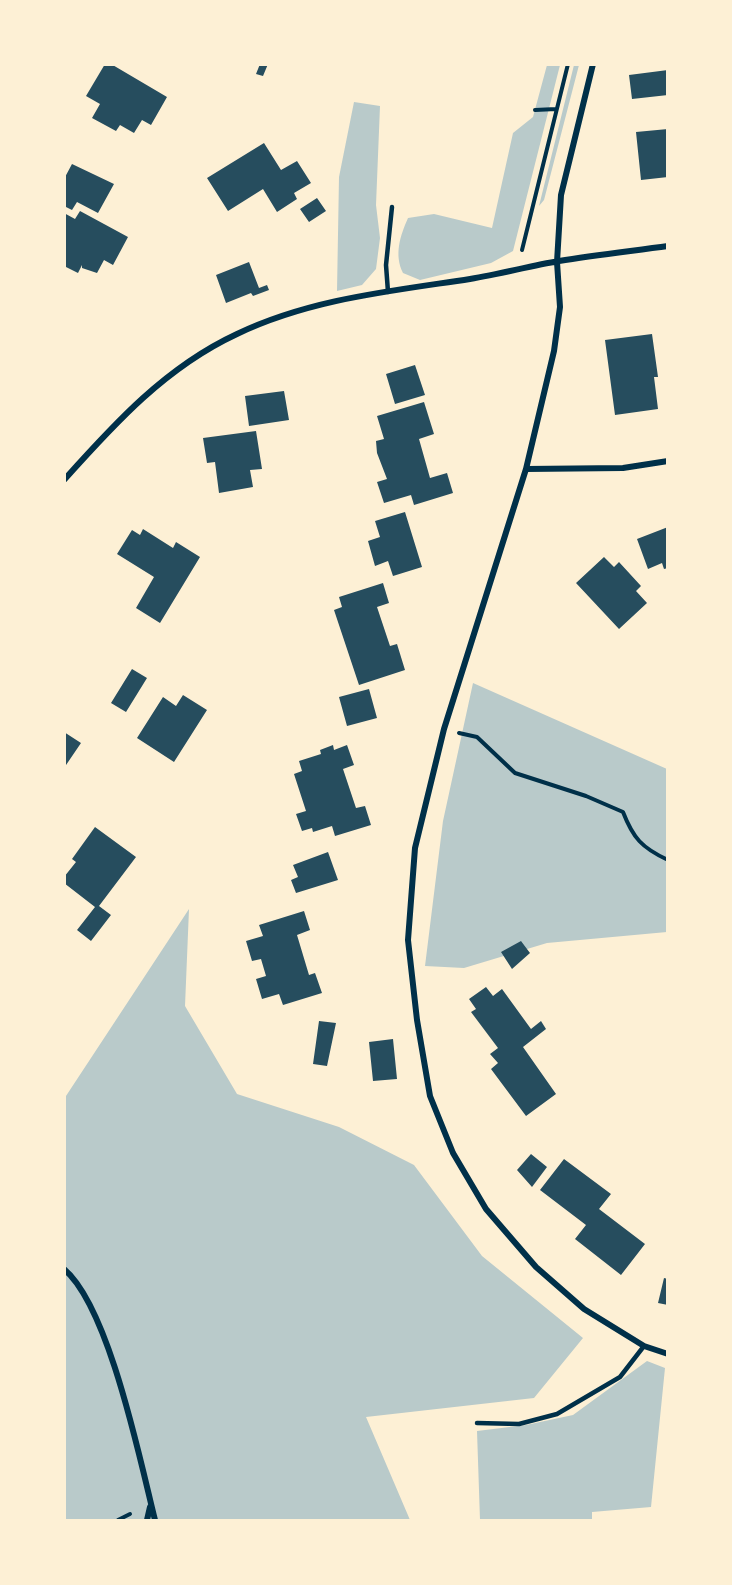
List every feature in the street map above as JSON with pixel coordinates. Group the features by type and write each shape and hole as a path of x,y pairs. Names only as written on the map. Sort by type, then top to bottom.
{"street":[{"path":"592,64 561,195 557,262 560,307 554,351 526,469 444,729 415,848 408,940 417,1020 430,1096 453,1154 486,1209 536,1267 584,1309 644,1346 668,1354"},
{"path":"64,480 124,412 183,366 236,334 319,304 518,271 557,262 668,246"},
{"path":"526,469 623,468 668,461"},
{"path":"64,1269 95,1310 136,1443 155,1521"},
{"path":"147,1521 151,1504"}],"lane":[{"path":"388,292 386,266 392,207"},
{"path":"477,1423 519,1424 557,1414 620,1377 644,1346"}],"path":[{"path":"518,271 568,64"},
{"path":"535,110 556,109"},
{"path":"444,729 477,737 515,773 586,796 622,812 632,834 650,852 668,860"}],"shaded area":[{"path":"547,65 560,65 513,251 491,263 420,280 403,273 400,266 399,246 408,218 434,214 492,228 513,133 533,117"},
{"path":"574,65 579,65 544,200 539,206"},
{"path":"354,102 380,106 376,205 380,238 376,269 362,285 337,291 339,177"},
{"path":"473,683 667,769 667,932 547,943 464,968 425,966 443,821"},
{"path":"189,909 185,1006 237,1094 339,1127 414,1165 482,1256 583,1338 534,1398 366,1417 410,1520 65,1520 64,1099"},
{"path":"647,1361 665,1368 651,1507 592,1512 592,1520 480,1520 477,1431 526,1425 573,1415"}],"building":[{"path":"105,64 111,64 167,97 151,125 142,120 134,133 120,125 116,131 92,118 100,104 86,96"},
{"path":"260,64 268,64 263,76 256,74"},
{"path":"668,70 668,95 632,99 629,75"},
{"path":"668,129 668,177 641,180 636,132"},
{"path":"264,143 281,170 297,161 311,183 294,193 297,199 277,212 263,189 228,211 207,178"},
{"path":"72,164 114,184 98,213 77,202 72,210 64,206 64,179"},
{"path":"317,198 326,211 309,222 300,209"},
{"path":"80,211 128,237 113,265 104,260 97,273 82,268 82,265 78,273 64,266 64,213 75,219"},
{"path":"249,262 259,288 267,285 269,290 253,296 251,293 226,303 216,275"},
{"path":"652,334 658,377 654,377 658,409 615,415 605,340"},
{"path":"415,365 425,395 395,404 386,374"},
{"path":"284,391 289,420 249,426 245,396"},
{"path":"424,402 434,434 419,439 430,478 447,473 453,493 414,505 411,495 384,503 377,482 387,479 377,453 376,441 384,439 377,416"},
{"path":"256,431 262,469 250,470 253,487 219,493 215,462 207,463 203,438"},
{"path":"405,512 422,567 393,576 388,561 375,566 368,541 380,537 375,521"},
{"path":"668,527 668,568 664,569 662,563 648,569 637,539"},
{"path":"143,529 173,548 176,542 200,557 160,623 136,608 154,577 117,554 132,530 140,535"},
{"path":"604,557 614,567 619,562 641,586 636,591 647,603 619,629 576,583"},
{"path":"383,583 389,603 377,607 390,646 397,644 405,670 359,685 334,610 342,607 339,597"},
{"path":"132,669 147,678 126,712 111,703"},
{"path":"369,689 377,718 347,726 339,697"},
{"path":"183,695 207,710 174,762 137,738 163,697 176,706"},
{"path":"64,732 81,743 64,768"},
{"path":"333,745 334,750 347,745 354,765 343,769 356,808 365,806 371,825 335,836 332,826 313,832 312,828 302,831 296,814 306,811 294,774 302,771 299,761 321,754 320,750"},
{"path":"95,827 136,857 99,906 111,915 91,941 77,930 95,907 64,883 64,877 76,862 72,859"},
{"path":"328,852 338,880 296,893 291,880 298,877 293,865"},
{"path":"304,911 310,930 297,935 309,975 315,973 322,993 283,1005 279,994 262,999 256,979 266,976 261,959 252,961 246,941 263,936 259,925"},
{"path":"521,941 530,953 512,969 501,952"},
{"path":"486,987 493,996 502,989 531,1029 541,1021 546,1029 523,1047 556,1094 526,1116 491,1069 498,1063 490,1054 498,1048 471,1012 476,1009 469,999"},
{"path":"319,1021 336,1023 327,1066 313,1064"},
{"path":"393,1039 397,1079 373,1081 369,1042"},
{"path":"531,1154 547,1167 532,1187 517,1170"},
{"path":"564,1159 611,1194 599,1209 645,1244 621,1275 575,1239 586,1225 540,1190"},
{"path":"664,1278 668,1279 668,1305 658,1303"}]}
